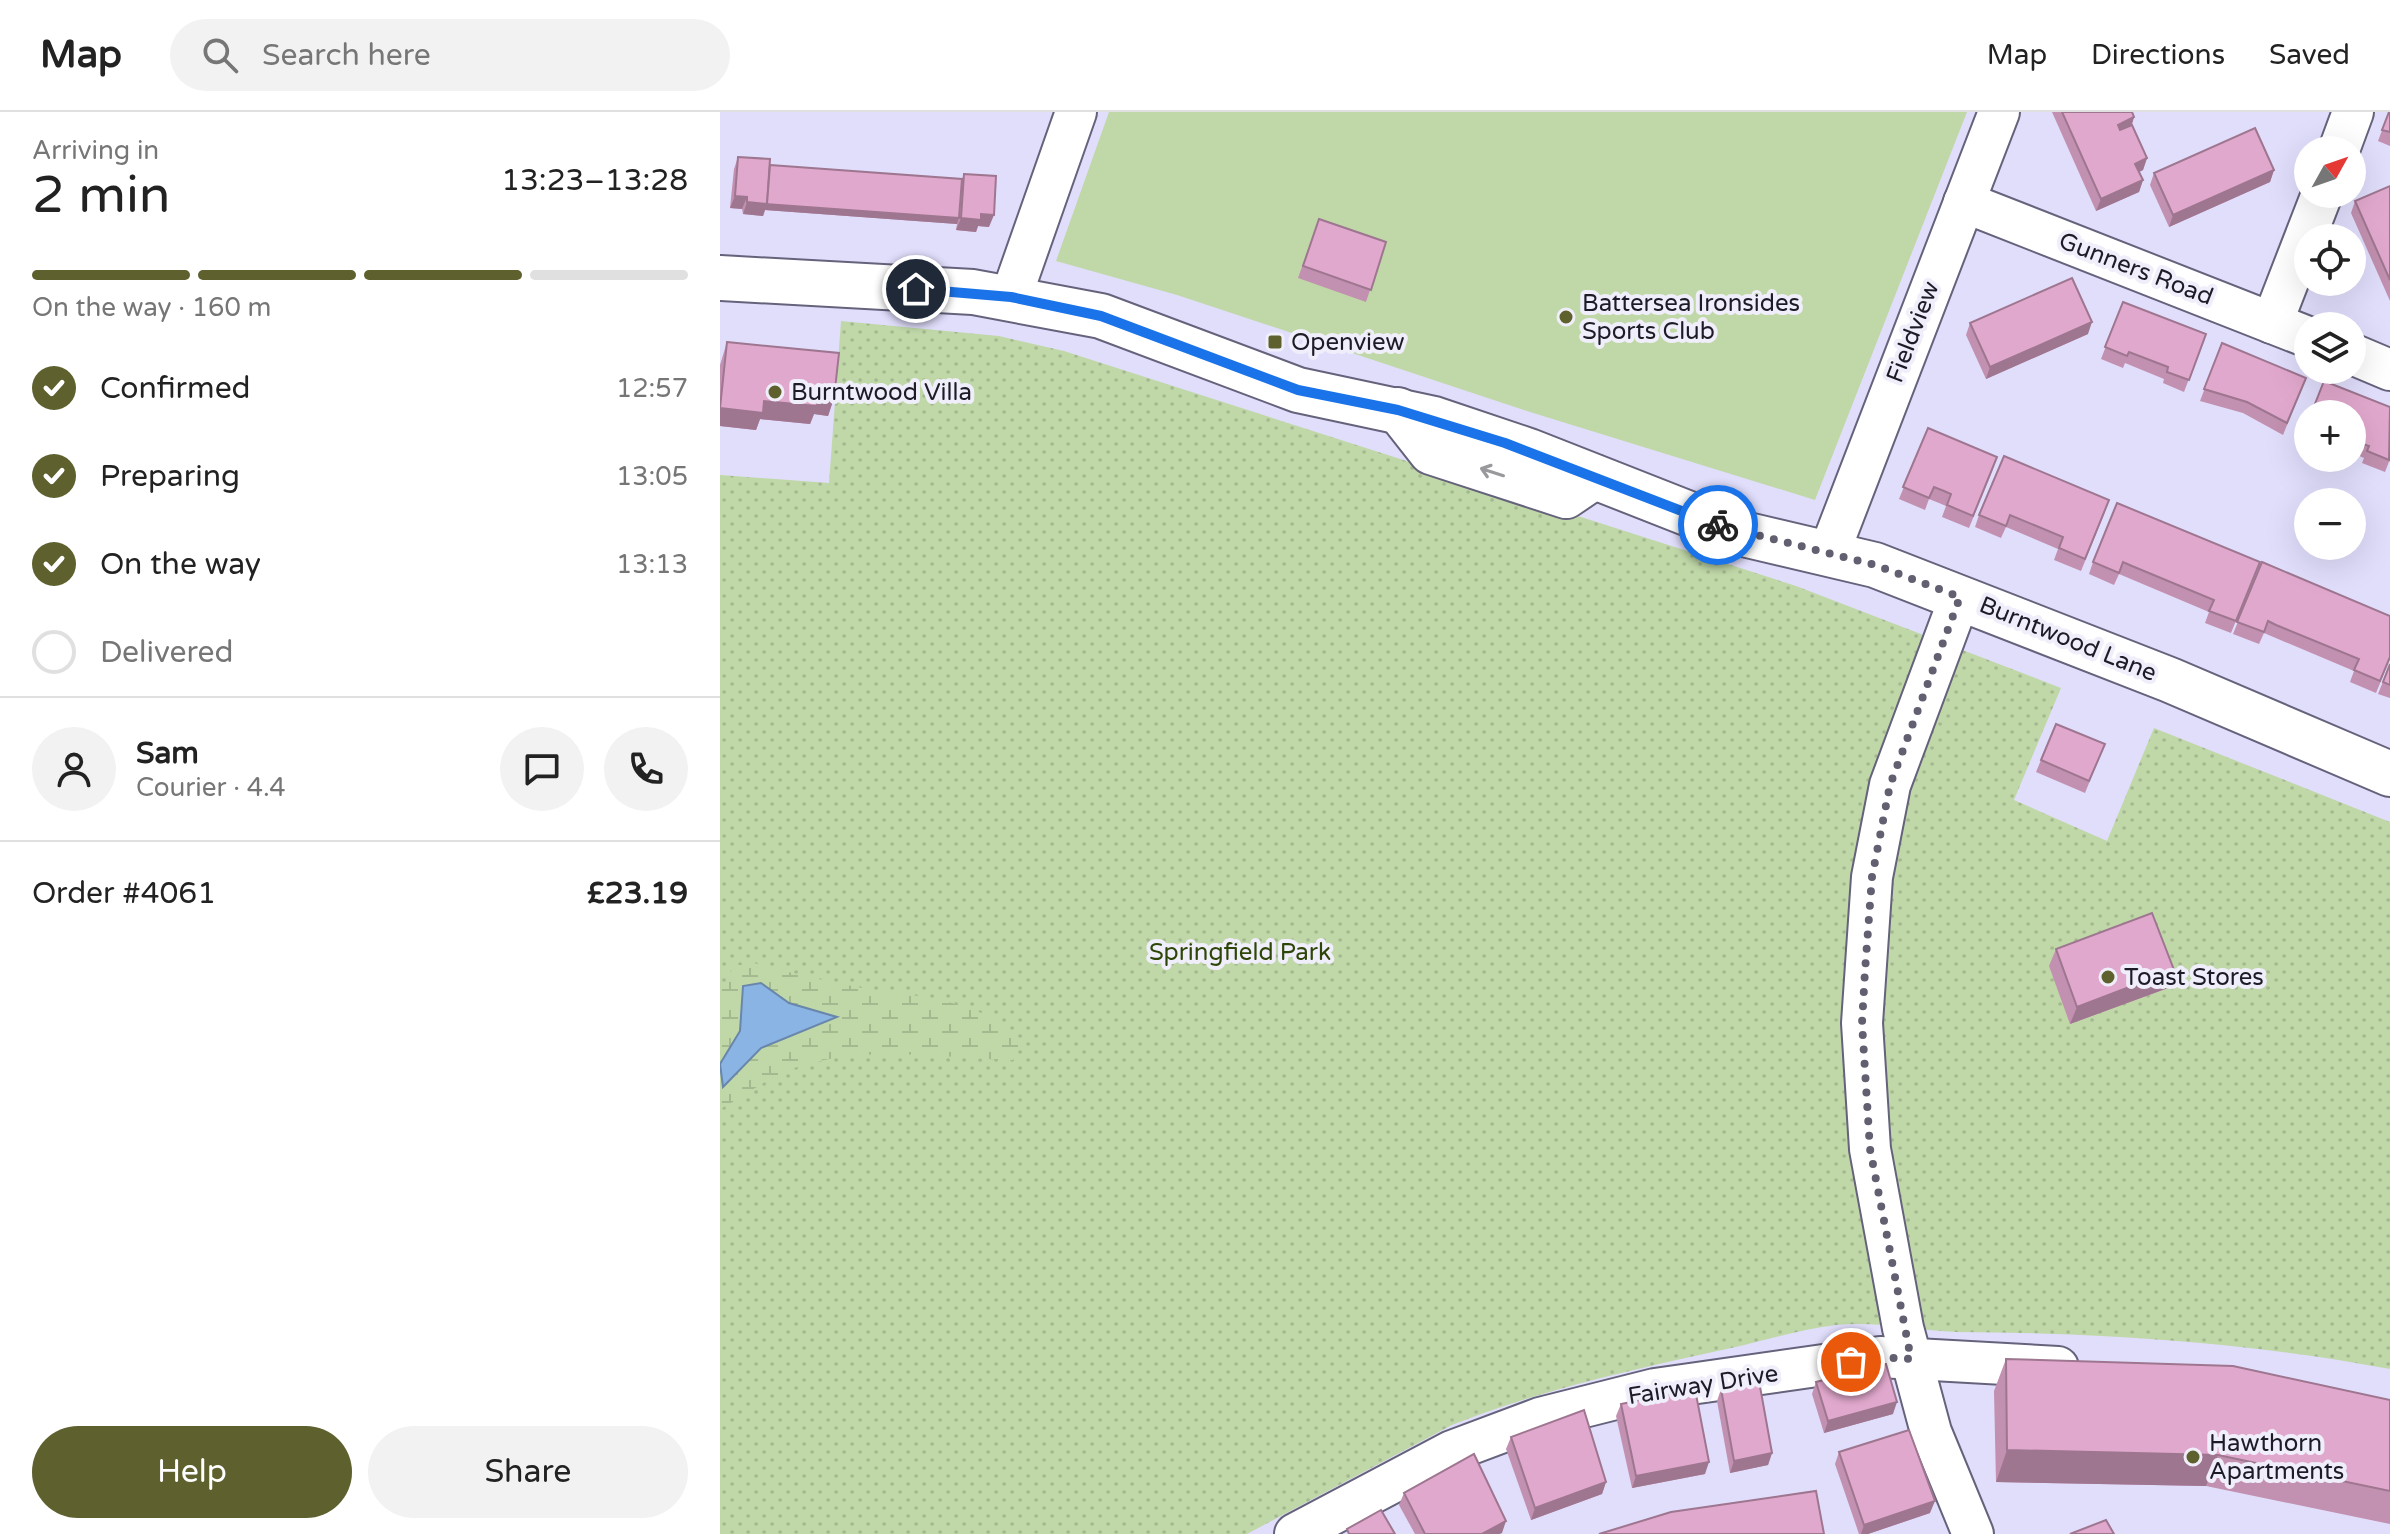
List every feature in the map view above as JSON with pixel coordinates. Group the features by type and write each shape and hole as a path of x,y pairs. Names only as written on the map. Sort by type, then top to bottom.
{"main road":[{"path":"720,278 1011,297 1101,316 1173,346 1325,397"},
{"path":"1173,346 1173,322 1295,359 1325,397"},
{"name":"Burntwood Lane","path":"1325,397 1398,410 1431,452 1566,496 1594,477 1735,532 1829,553 1960,597 2170,680 2390,774"}],"street":[{"path":"1011,297 1076,112"},
{"name":"Fieldview","path":"1829,553 1999,112"},
{"path":"2344,136 2353,112"},
{"name":"Gunners Road","path":"1964,202 2290,330"},
{"path":"2290,330 2319,208"},
{"path":"2366,360 2390,370"},
{"path":"1960,597 1890,785 1872,877 1862,1023 1870,1149 1911,1359 1931,1432 1973,1534"},
{"name":"Fairway Drive","path":"1314,1529 1452,1451 1540,1418 1655,1389 1880,1357 2091,1369"}],"green space":[{"name":"Battersea Ironsides Sports Club","path":"1109,112 1967,112 1815,500 1530,412 1177,295 1056,261"},
{"name":"Springfield Park","path":"841,321 999,336 1064,351 1796,586 2061,688 2014,800 2107,841 2154,728 2390,822 2390,1369 2283,1352 2175,1341 1942,1331 1868,1324 1837,1325 1625,1372 1486,1412 1452,1425 1247,1534 720,1534 720,475 829,483"},
{"path":"754,963 835,983 925,997 971,1009 1007,1029 1019,1044 1013,1060 878,1054 826,1060 779,1075 720,1109 721,989 734,966"}],"water":[{"path":"761,983 789,1003 837,1017 761,1048 723,1087 720,1064 740,1031 743,986"}],"building":[{"path":"2062,112 2132,112 2134,117 2118,125 2120,130 2132,125 2147,158 2135,164 2143,180 2101,199"},
{"path":"2390,112 2390,132 2382,130"},
{"path":"2255,128 2274,170 2173,215 2154,173"},
{"path":"738,157 770,159 767,204 747,202 747,197 735,196"},
{"path":"770,165 962,179 959,218 765,204"},
{"path":"964,174 996,176 994,215 981,214 981,220 961,218"},
{"path":"2390,186 2390,280 2358,208 2366,208 2366,196"},
{"path":"1319,219 1386,242 1371,290 1303,266"},
{"path":"2072,278 2092,322 1990,367 1970,323"},
{"path":"2123,302 2206,334 2189,380 2167,372 2168,367 2129,352 2127,356 2105,347"},
{"name":"Burntwood Villa","path":"727,342 839,353 834,398 818,397 817,406 764,401 763,413 720,408"},
{"path":"2222,343 2294,373 2294,384 2303,384 2294,400 2287,423 2247,402 2204,389"},
{"path":"2323,384 2332,384 2390,407 2389,460 2367,451 2366,400 2317,400"},
{"path":"1928,428 1997,457 1973,516 1947,505 1951,494 1944,491 1934,487 1929,498 1903,487"},
{"path":"2004,456 2109,500 2085,559 2059,548 2063,537 2010,515 2006,526 1979,515"},
{"path":"2117,503 2260,562 2236,621 2209,611 2214,600 2123,562 2119,573 2093,562"},
{"path":"2262,562 2390,616 2390,657 2380,681 2354,670 2359,659 2268,621 2264,632 2237,622"},
{"path":"2390,664 2390,685 2383,682"},
{"path":"2056,724 2105,744 2089,781 2041,760"},
{"name":"Toast Stores","path":"2152,913 2174,970 2077,1007 2056,949"},
{"name":"Hawthorn Apartments","path":"2006,1359 2233,1366 2390,1400 2390,1491 2218,1455 2007,1450"},
{"path":"1886,1364 1897,1402 1828,1421 1816,1382"},
{"path":"1759,1381 1772,1453 1734,1461 1721,1389"},
{"path":"1695,1389 1709,1462 1636,1476 1621,1404"},
{"path":"1584,1410 1606,1482 1535,1508 1511,1437"},
{"path":"1909,1430 1935,1501 1864,1525 1839,1452"},
{"path":"1474,1454 1506,1521 1482,1534 1425,1534 1404,1493"},
{"path":"1816,1491 1824,1534 1599,1534 1671,1512"},
{"path":"1381,1510 1395,1534 1349,1534 1347,1529"},
{"path":"2106,1520 2114,1534 2070,1534"}],"way so far":[{"path":"1718,525 1735,532 1875,565 1960,597 1928,675 1890,785 1872,877 1865,971 1862,1023 1870,1149 1911,1359 1880,1357 1851,1362"}],"place":[{"name":"Battersea Ironsides Sports Club","path":"1566,317"},
{"name":"Openview","path":"1275,342"},
{"name":"Burntwood Villa","path":"775,392"},
{"name":"Toast Stores","path":"2108,977"},
{"name":"Hawthorn Apartments","path":"2193,1457"}],"route":[{"path":"916,289 1011,297 1101,316 1142,335 1298,390 1434,419 1505,443 1718,525"}]}
